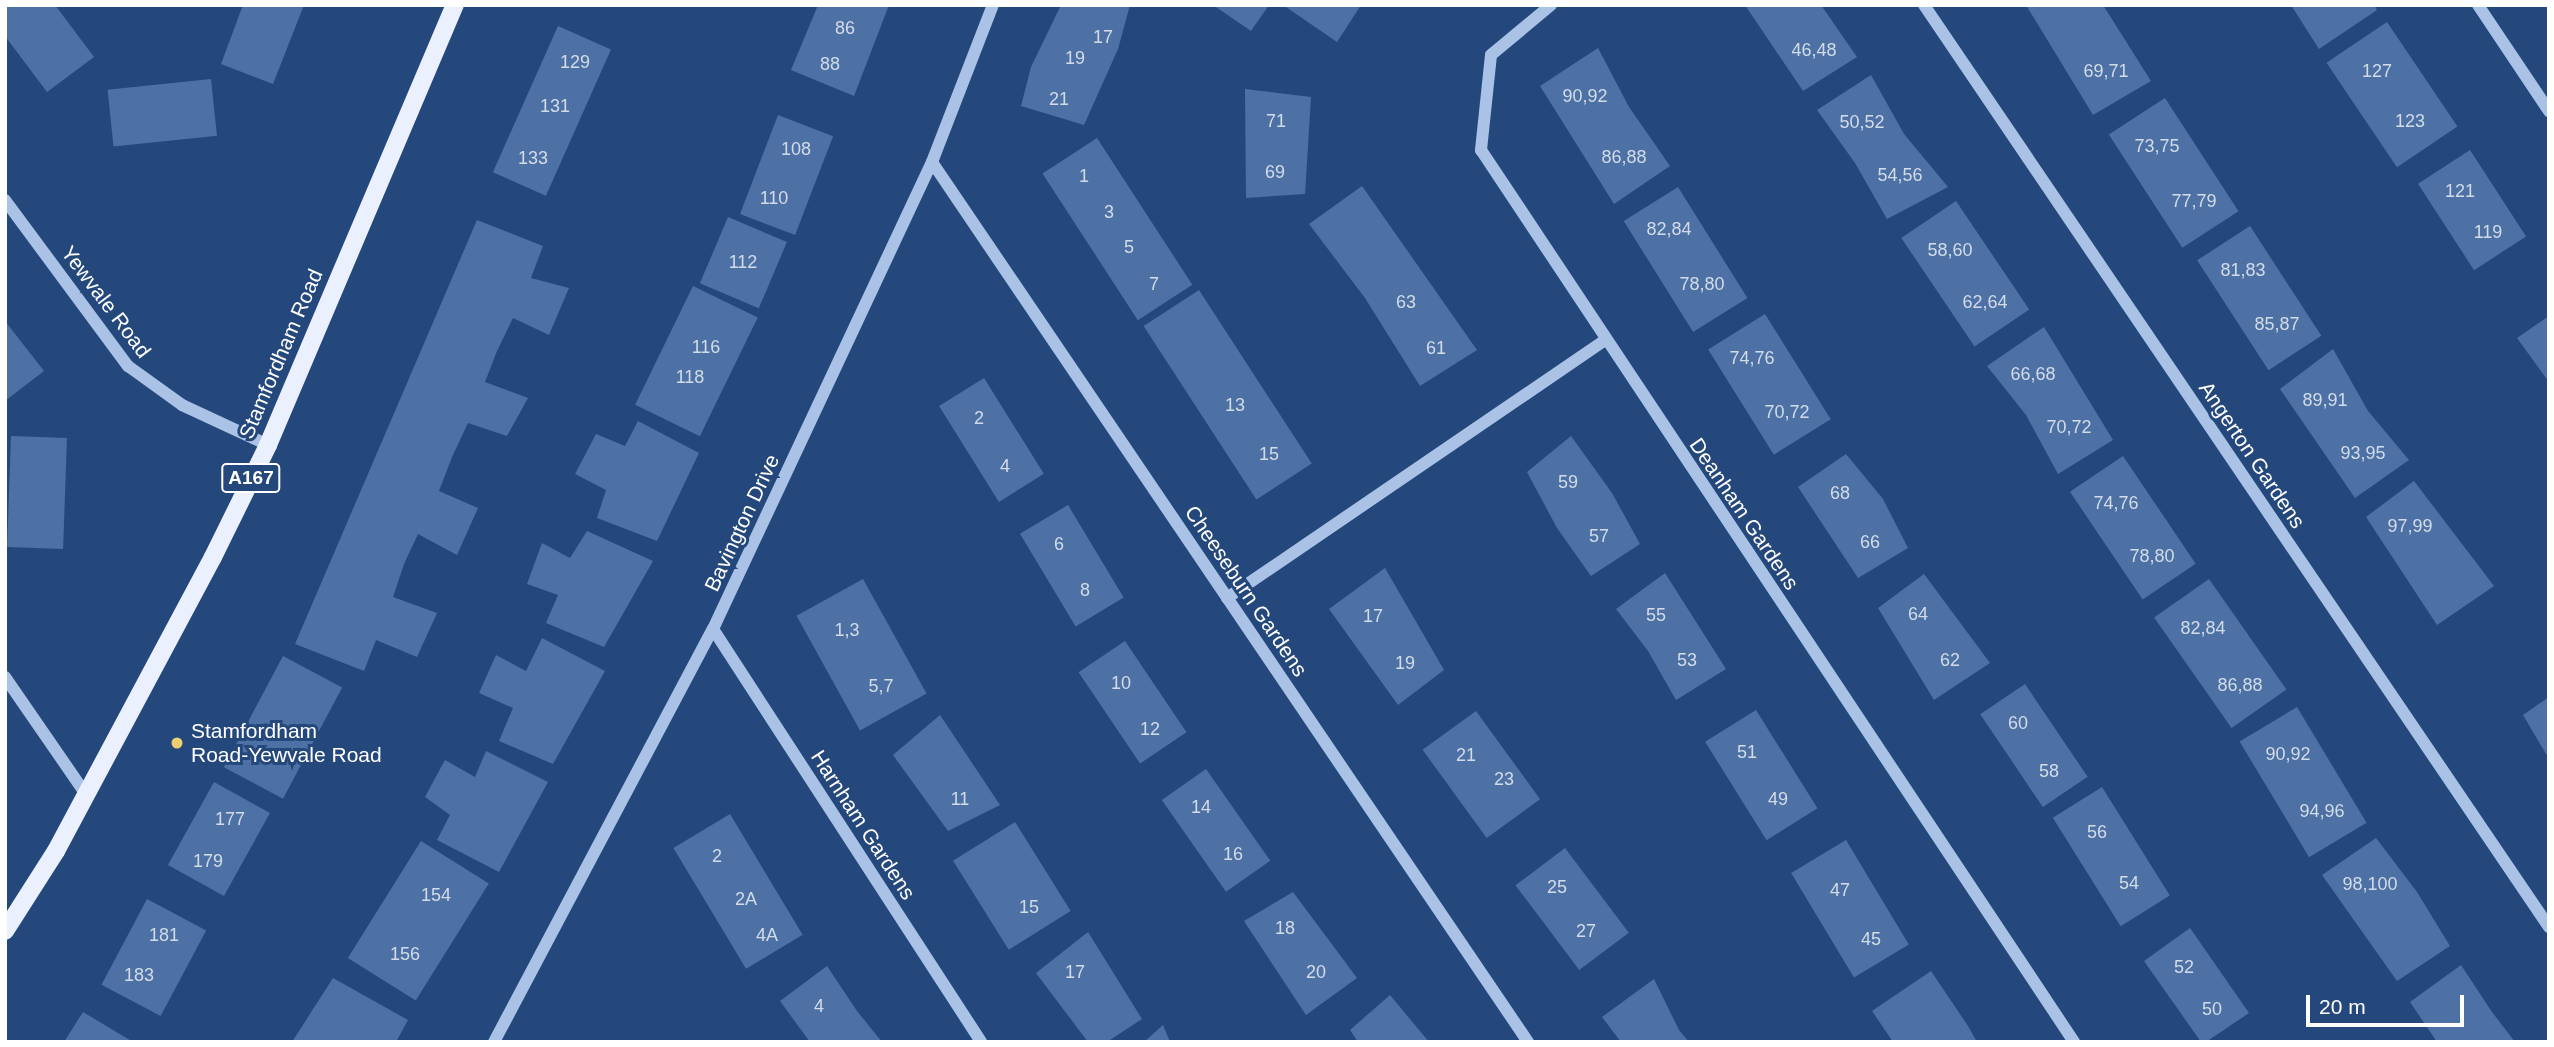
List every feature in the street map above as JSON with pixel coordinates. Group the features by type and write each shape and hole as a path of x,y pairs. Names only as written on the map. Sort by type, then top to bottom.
{"main road":[{"name":"Stamfordham Road","path":"5,931 85,793 213,557 268,445 456,5"}],"street":[{"name":"Bavington Drive","path":"494,1042 713,629 932,162 993,5"},
{"name":"Deanham Gardens","path":"1551,5 1491,55 1481,150 2074,1042"},
{"name":"Angerton Gardens","path":"1924,5 2549,927"},
{"path":"2478,5 2549,111"},
{"name":"Cheeseburn Gardens","path":"932,162 1528,1042"},
{"name":"Yewvale Road","path":"5,200 128,366 182,405 268,445"},
{"path":"1227,598 1605,340"},
{"name":"Harnham Gardens","path":"713,629 981,1042"},
{"path":"5,677 85,793"}],"building":[{"path":"5,5 55,5 94,57 47,92 5,36"},
{"path":"243,5 304,5 273,84 221,64"},
{"path":"818,5 889,5 854,96 791,70"},
{"path":"1061,5 1130,5 1118,49 1084,125 1021,106 1031,67"},
{"path":"1213,5 1269,5 1251,31"},
{"path":"1283,5 1361,5 1337,42"},
{"path":"1745,5 1821,5 1857,57 1803,91"},
{"path":"2026,5 2103,5 2151,81 2093,115"},
{"path":"2291,5 2374,5 2377,10 2319,49"},
{"path":"2387,22 2457,126 2397,167 2326,63"},
{"path":"558,26 611,50 546,196 493,172"},
{"path":"1598,48 1629,107 1670,166 1614,204 1540,86"},
{"path":"1871,75 1904,134 1948,187 1887,219 1855,163 1817,110"},
{"path":"211,79 217,136 114,147 108,90"},
{"path":"1245,89 1311,97 1305,194 1246,198"},
{"path":"2165,98 2239,211 2182,248 2109,134"},
{"path":"778,115 833,136 795,235 740,214"},
{"path":"1097,138 1192,285 1138,320 1042,173"},
{"path":"2470,150 2526,236 2474,270 2418,184"},
{"path":"1362,186 1477,350 1420,386 1365,298 1309,224"},
{"path":"1678,187 1747,298 1693,332 1624,221"},
{"path":"1956,201 2029,310 1975,347 1901,238"},
{"path":"728,217 787,242 759,308 700,283"},
{"path":"477,220 543,246 531,278 569,288 549,335 513,318 497,351 485,382 528,398 507,436 468,423 452,457 439,491 478,508 457,555 418,534 404,564 393,597 437,613 417,657 376,640 364,671 295,644"},
{"path":"2250,226 2321,336 2269,370 2197,260"},
{"path":"693,286 758,318 700,436 635,405"},
{"path":"1199,290 1312,464 1256,500 1144,326"},
{"path":"1765,314 1831,419 1774,455 1708,350"},
{"path":"2549,316 2549,382 2517,338"},
{"path":"5,321 44,371 5,401"},
{"path":"2044,327 2113,440 2058,474 2026,415 1987,366"},
{"path":"2333,349 2368,411 2409,460 2355,498 2280,389"},
{"path":"984,378 1044,474 999,502 939,406"},
{"path":"638,421 699,453 657,541 597,518 606,490 575,474 596,434 625,446"},
{"path":"11,436 67,438 63,549 7,547"},
{"path":"1571,436 1612,493 1640,544 1591,576 1557,528 1527,472"},
{"path":"1846,454 1883,499 1908,548 1858,578 1798,487"},
{"path":"2123,456 2196,564 2143,600 2070,492"},
{"path":"2414,481 2494,586 2437,625 2366,517"},
{"path":"1068,505 1124,598 1076,626 1020,534"},
{"path":"587,531 653,561 604,647 546,623 558,595 527,584 542,543 570,558"},
{"path":"1385,568 1444,670 1398,705 1329,609"},
{"path":"1665,573 1726,669 1676,700 1648,651 1616,609"},
{"path":"1924,574 1990,663 1934,700 1878,608"},
{"path":"863,579 927,694 860,730 797,616"},
{"path":"2209,579 2286,690 2232,728 2154,617"},
{"path":"542,638 605,671 553,764 499,741 513,708 479,693 496,655 526,671"},
{"path":"1125,641 1187,732 1140,764 1079,672"},
{"path":"283,656 342,687 283,799 224,767"},
{"path":"2025,684 2088,777 2043,807 1980,714"},
{"path":"2549,697 2549,759 2523,715"},
{"path":"2297,707 2367,823 2309,857 2240,742"},
{"path":"1756,710 1817,808 1767,840 1705,742"},
{"path":"1476,711 1540,799 1487,838 1423,750"},
{"path":"940,715 1000,805 948,831 893,755"},
{"path":"486,751 548,782 499,872 437,840 450,815 425,797 445,760 475,777"},
{"path":"1206,769 1270,861 1226,892 1162,800"},
{"path":"214,782 270,813 224,896 168,865"},
{"path":"2102,787 2170,896 2121,926 2053,818"},
{"path":"730,814 803,935 746,969 673,848"},
{"path":"1015,822 1071,911 1009,950 953,861"},
{"path":"2376,838 2417,892 2450,946 2397,981 2322,875"},
{"path":"1846,840 1909,945 1854,978 1791,873"},
{"path":"421,841 489,883 416,1000 348,958"},
{"path":"1565,848 1629,933 1579,970 1515,885"},
{"path":"1293,892 1357,978 1306,1015 1244,921"},
{"path":"147,899 206,930 161,1016 101,985"},
{"path":"2190,928 2249,1013 2206,1042 2201,1042 2144,961"},
{"path":"1088,932 1142,1019 1107,1042 1088,1042 1036,973"},
{"path":"2461,965 2515,1042 2437,1042 2410,1002"},
{"path":"827,966 882,1042 810,1042 780,1001"},
{"path":"1931,971 1977,1042 1893,1042 1872,1011"},
{"path":"333,978 408,1020 396,1042 292,1042"},
{"path":"1654,979 1679,1030 1689,1042 1621,1042 1602,1017"},
{"path":"1390,995 1429,1042 1358,1042 1350,1030"},
{"path":"83,1012 133,1042 64,1042"},
{"path":"1163,1025 1170,1042 1144,1042"}],"place":[{"name":"Stamfordham Road-Yewvale Road","path":"177,743"}]}
